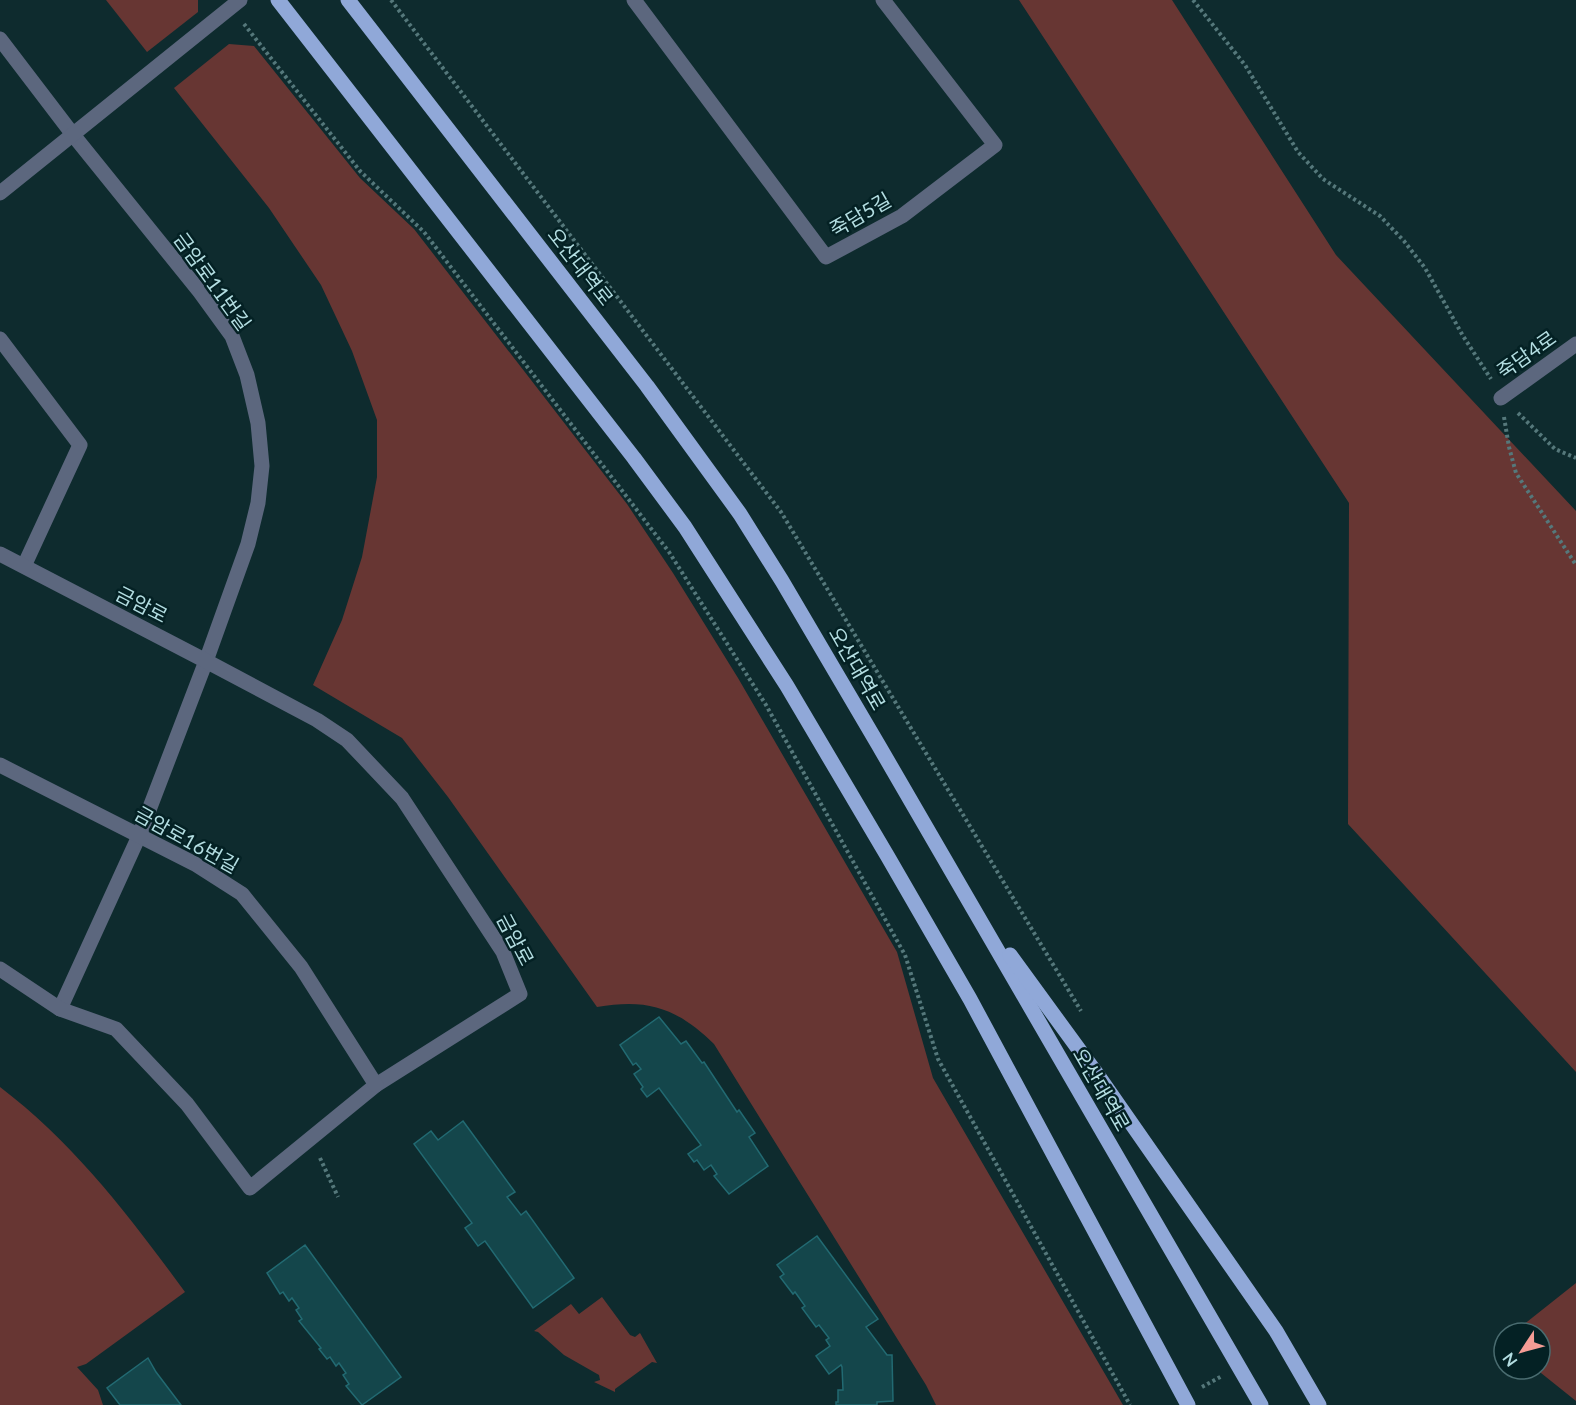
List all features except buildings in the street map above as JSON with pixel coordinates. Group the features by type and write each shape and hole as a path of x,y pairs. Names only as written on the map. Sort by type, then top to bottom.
{"main road":[{"path":"278,0 634,458 691,537 787,686 946,958 1188,1405"},
{"name":"오산대역로","path":"348,0 647,386 740,514 782,581 965,893 1261,1405"},
{"path":"965,893 1100,1077 1270,1322 1319,1405"}],"street":[{"name":"죽담5길","path":"634,0 826,257 902,216 995,146 883,0"},
{"path":"0,193 236,4"},
{"name":"금암로11번길","path":"0,39 74,136 200,292 231,336 248,375 258,423 262,466 258,503 248,544 206,661 139,836 60,1008"},
{"path":"0,339 80,445 24,566"},
{"name":"죽담4로","path":"1501,398 1576,344"},
{"name":"금암로","path":"0,554 317,720 347,740 402,798 503,952 520,994 376,1085 250,1188 187,1104 116,1029 60,1008 0,969"},
{"name":"금암로16번길","path":"0,765 195,864 242,894 302,967 376,1085"}],"path":[{"path":"1193,0 1245,65 1298,152 1323,179 1380,216 1425,268 1501,398 1555,449 1576,458"},
{"path":"236,4 360,171 424,232 669,552 766,705 904,955 938,1059 1130,1405"},
{"path":"1501,398 1516,473 1576,565"},
{"path":"311,1138 339,1197"}],"shaded area":[{"path":"106,0 198,0 198,12 147,52"},
{"path":"1019,0 1172,0 1336,255 1576,511 1576,1072 1348,824 1349,503"},
{"path":"229,44 254,46 360,178 414,229 627,504 673,573 738,678 897,952 933,1078 1123,1405 936,1405 926,1385 714,1044 687,1022 661,1009 632,1004 597,1007 448,797 402,738 313,685 342,620 362,557 377,477 377,420 352,351 321,285 269,208 174,88"},
{"path":"0,1087 27,1109 77,1157 122,1209 185,1292 86,1364 77,1367 98,1390 103,1405 0,1405"},
{"path":"1576,1283 1576,1401 1551,1381 1552,1321 1528,1321"},
{"path":"602,1297 630,1335 635,1337 640,1333 657,1363 652,1362 615,1389 615,1392 594,1382 600,1380 599,1375 564,1355 534,1331 571,1304 579,1314"}]}
